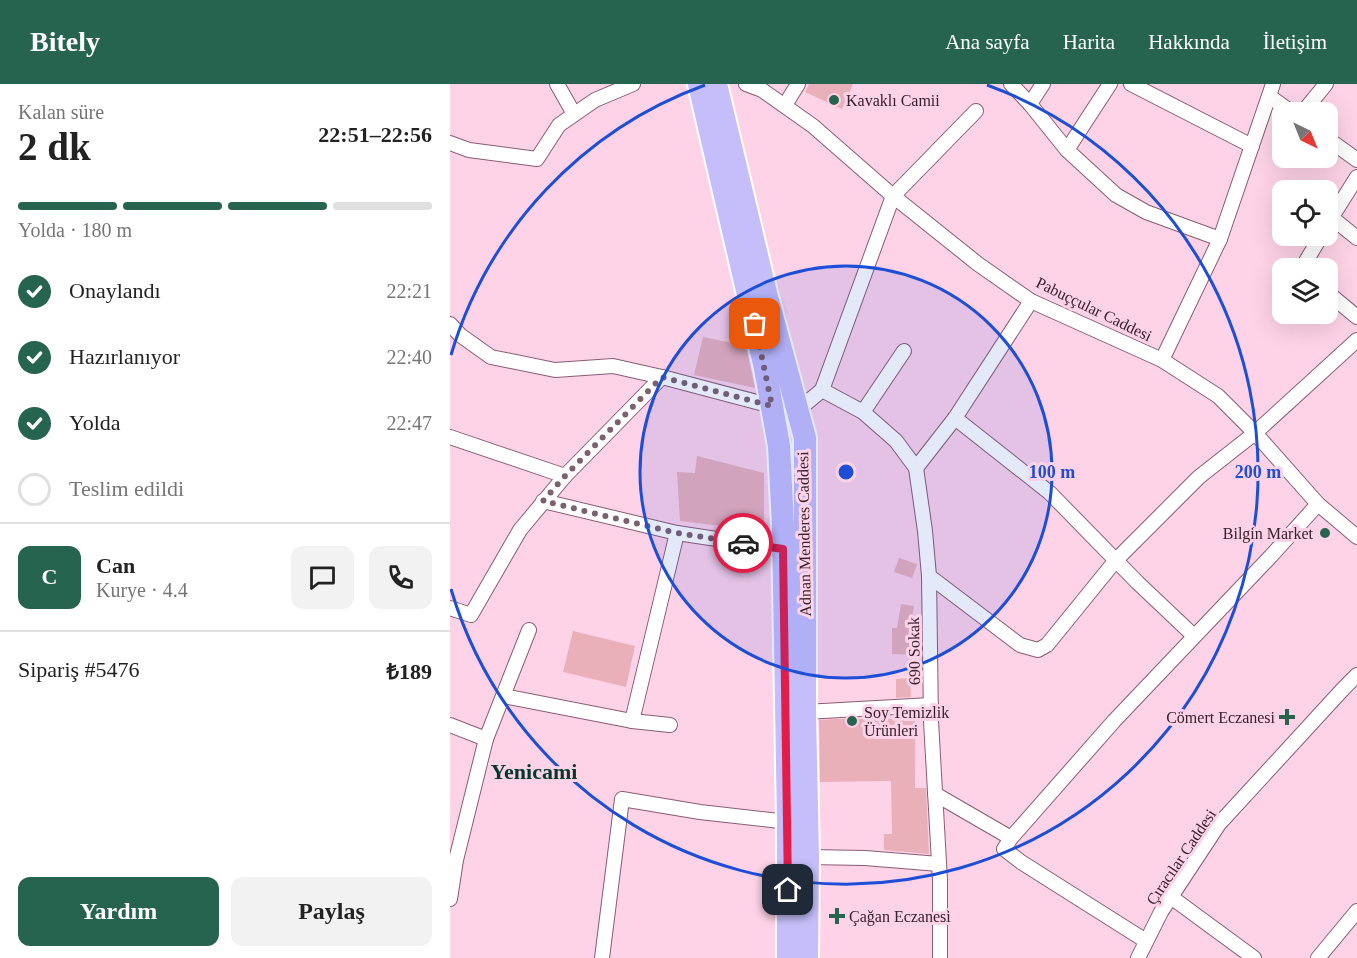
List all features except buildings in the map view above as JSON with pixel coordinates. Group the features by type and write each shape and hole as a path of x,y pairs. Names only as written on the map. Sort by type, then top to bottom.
{"main road":[{"name":"Adnan Menderes Caddesi","path":"699,84 765,368 779,446 788,822 788,958"},
{"name":"Adnan Menderes Caddesi","path":"716,84 766,293 805,438 807,958"}],"street":[{"path":"557,84 574,114"},
{"path":"450,143 469,150 537,159 559,125 595,100 633,84"},
{"name":"Pabuççular Caddesi","path":"746,84 762,90 813,126 893,196 978,264 1031,301 1162,360 1218,396 1255,433 1318,504 1357,537"},
{"path":"785,105 798,84"},
{"path":"1011,84 1067,150 1116,195 1146,212 1220,239"},
{"path":"1030,104 1043,84"},
{"path":"1067,150 1110,84"},
{"path":"1132,84 1252,146"},
{"path":"1311,102 1326,84"},
{"path":"1162,360 1220,239 1271,90 1282,102"},
{"path":"798,410 822,390 893,196 976,111"},
{"path":"1338,146 1357,160"},
{"path":"1338,206 1357,177"},
{"path":"1338,226 1357,238"},
{"path":"916,468 955,418 1031,301"},
{"path":"1338,301 1357,317"},
{"path":"450,324 491,357 555,370 613,366 772,406"},
{"path":"929,576 1020,645 1038,650 1047,645 1116,560 1198,477 1255,433 1357,340"},
{"path":"863,412 904,351"},
{"path":"450,608 471,615 519,530 565,476 662,377"},
{"name":"690 Sokak","path":"822,390 863,412 896,441 916,468 929,576 940,958"},
{"path":"955,418 1050,493 1194,636"},
{"path":"450,437 565,476"},
{"path":"543,501 677,533 783,549"},
{"path":"1146,942 1004,849 1011,838 1114,721 1318,504"},
{"path":"632,721 677,533"},
{"path":"450,899 456,860 486,739 529,630"},
{"name":"Çıracılar Caddesi","path":"1138,958 1161,912 1220,824 1357,675"},
{"path":"504,696 632,721 670,725"},
{"path":"805,712 931,705"},
{"path":"450,725 486,739"},
{"path":"935,794 1011,838"},
{"path":"602,958 622,799 699,812 788,822"},
{"path":"808,857 865,858 939,864"},
{"path":"1171,897 1254,958"},
{"path":"1318,958 1357,911"}],"way so far":[{"path":"743,543 677,533 543,501 662,377 772,406 755,324"}],"place":[{"name":"Kavaklı Camii","path":"834,100"},
{"name":"Bilgin Market","path":"1325,533"},
{"name":"Cömert Eczanesi","path":"1287,717"},
{"name":"Soy Temizlik Ürünleri","path":"852,721"},
{"name":"Çağan Eczanesi","path":"837,916"}],"district":[{"name":"Yenicami","path":"534,771"}],"route":[{"path":"743,543 783,549 788,890"}]}
